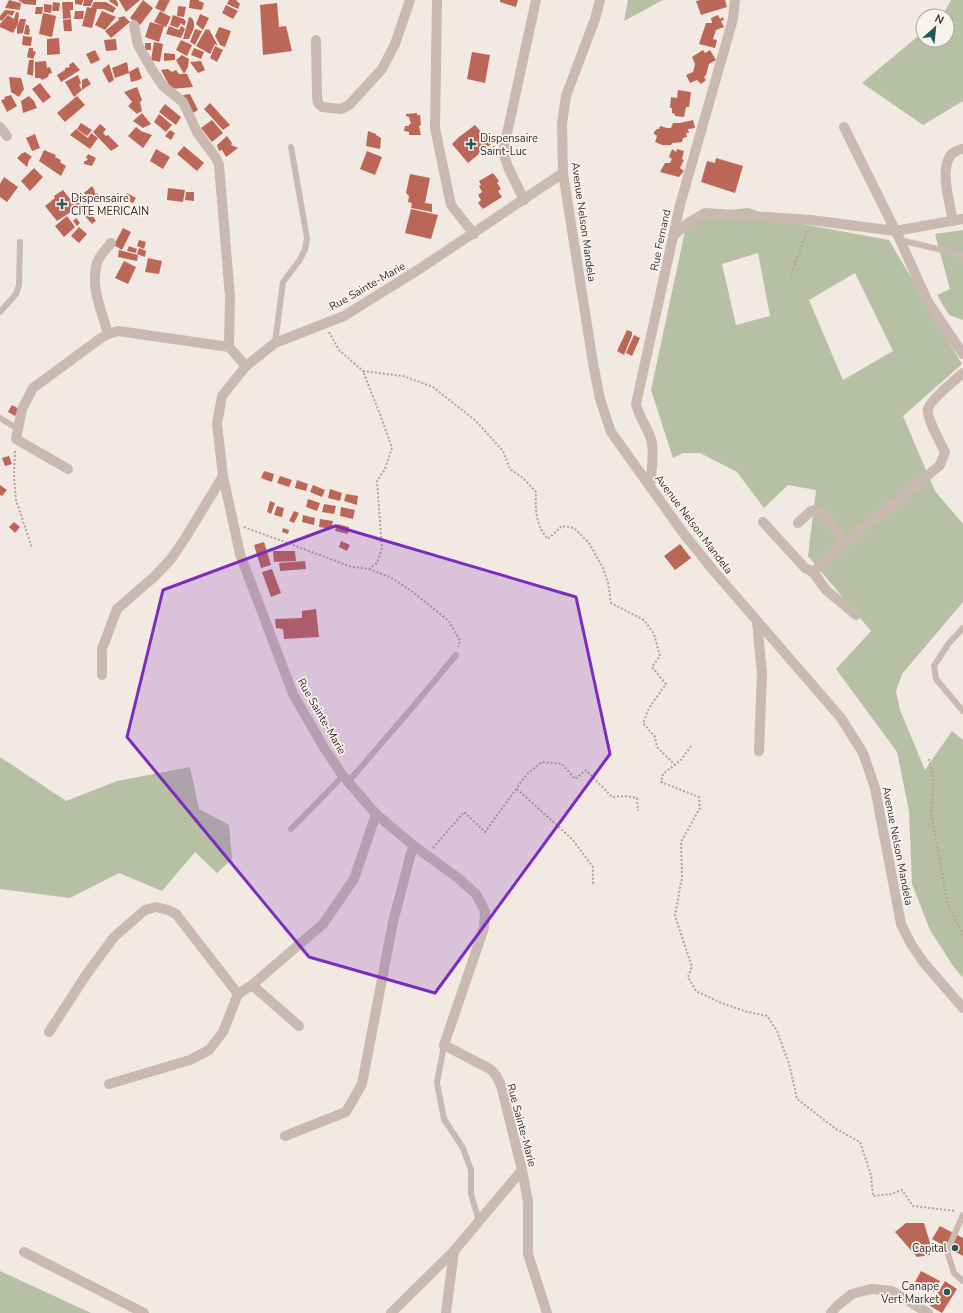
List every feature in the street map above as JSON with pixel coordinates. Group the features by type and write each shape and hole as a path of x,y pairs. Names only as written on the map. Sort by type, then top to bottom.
{"street":[{"path":"316,40 316,96 318,103 322,106 341,109 348,105 382,69 394,44 410,0"},
{"path":"437,0 435,128 451,205 474,234"},
{"path":"524,200 508,167 503,152 536,0"},
{"name":"Avenue Nelson Mandela","path":"600,0 595,19 566,96 562,124 563,173 600,399 611,432 694,546 841,718 863,753 875,788 901,924 911,944 924,963 963,1008"},
{"name":"Rue Fernand","path":"650,487 652,453 651,440 638,412 636,404 672,236 733,19 735,0"},
{"path":"134,25 138,45 151,68 163,86 183,102 197,132 216,158 219,165 230,297 229,347"},
{"path":"0,127 7,136"},
{"path":"844,127 928,302 963,354"},
{"path":"672,236 688,223 705,213 811,220 897,235 958,220 947,190 946,174 950,155 963,149"},
{"name":"Rue Sainte-Marie","path":"547,1313 528,1254 528,1202 522,1170 501,1085 495,1074 490,1069 444,1045 484,928 485,911 476,894 458,878 414,846 376,814 346,779 323,746 293,694 240,554 232,523 223,476 217,424 222,396 246,366 275,343 344,316 474,234 563,173"},
{"path":"108,334 95,289 95,276 97,262 111,243"},
{"path":"68,469 17,434 22,409 33,388 101,338 118,331 229,347 246,366"},
{"path":"813,572 846,542 940,465 945,452 928,415 928,408 932,402 963,373"},
{"path":"102,675 102,649 117,609 155,576 171,559 223,476"},
{"path":"798,523 811,511 814,510 822,512 846,542"},
{"path":"763,522 804,568 813,572 826,590 856,615"},
{"path":"757,621 762,674 759,751"},
{"path":"109,1084 190,1060 210,1050 223,1032 238,994 252,985 323,924 354,879 376,814"},
{"path":"285,1136 346,1112 362,1084 393,922 414,846"},
{"path":"49,1032 86,975 114,937 145,910 156,907 176,914 238,994"},
{"path":"252,985 299,1026"},
{"path":"391,1313 454,1250 522,1170"},
{"path":"446,1313 454,1250"},
{"path":"24,1252 144,1313"},
{"path":"831,1313 852,1294 870,1289 892,1291 928,1313"}],"lane":[{"path":"275,343 283,282 299,261 305,250 306,238 291,147"},
{"path":"897,235 963,255"},
{"path":"0,312 16,294 19,285 20,242"},
{"path":"0,418 17,434"},
{"path":"963,628 949,643 934,666 936,680 963,711"},
{"path":"291,829 346,779 406,715 456,655"},
{"path":"444,1045 437,1083 444,1119 463,1148 471,1170 471,1194 479,1221"},
{"path":"963,1215 947,1251 954,1273 963,1281"}],"path":[{"path":"790,277 811,220"},
{"path":"325,324 339,350 363,371 379,410 392,448 385,469 377,481 382,548 378,563 369,569"},
{"path":"363,371 403,376 433,387 476,421 502,451 510,469 523,478 536,492 535,508 541,531 548,539 562,526 574,528 589,542 603,568 608,583 611,603 644,620 654,634 660,656 652,666 666,684 650,708 643,723 655,737 657,747 675,765"},
{"path":"17,434 14,477 16,500 32,548"},
{"path":"232,523 352,567 369,569 390,577 410,590 449,621 460,641 456,655"},
{"path":"691,746 681,760 663,774 661,782 699,797 700,808 681,842 682,877 675,916 692,967 688,977 696,991 719,1002 744,1011 767,1016 777,1031 787,1059 797,1099 836,1130 860,1142 871,1175 873,1196 891,1194 902,1190 913,1206 963,1212"},
{"path":"929,759 934,784 931,812 947,902 963,935"},
{"path":"427,855 464,812 485,832 527,774 542,762 562,764 574,779 586,770 612,797 624,796 636,798 638,811"},
{"path":"517,788 572,839 593,867 594,886"}],"highlighted area":[{"path":"335,526 576,597 610,754 435,993 309,957 127,737 163,590"}],"green space":[{"path":"628,0 663,0 624,21"},
{"path":"951,0 963,0 963,101 923,125 862,83 915,39 915,48 955,48 955,8 946,8"},
{"path":"748,208 791,222 889,240 962,364 903,416 935,491 963,524 963,602 902,674 896,691 900,710 925,770 952,731 963,740 963,978 953,966 930,930 912,884 909,811 897,752 836,669 871,631 808,556 816,490 788,485 764,508 737,472 700,453 683,453 673,458 651,390 685,231 709,212","holes":["758,253 770,316 736,325 722,264","855,273 893,351 843,380 809,300"]},
{"path":"963,230 963,320 949,315 937,295 950,289 935,234"},
{"path":"0,757 66,801 117,781 190,767 199,809 229,825 232,859 217,873 195,852 162,891 119,873 70,898 0,889"},
{"path":"0,1271 91,1313 0,1313"}],"building":[{"path":"9,0 21,3 20,10 5,8"},
{"path":"18,0 36,0 36,5 24,4"},
{"path":"75,0 83,0 82,5 75,4"},
{"path":"84,0 93,0 91,6 83,6"},
{"path":"116,0 118,7 109,1"},
{"path":"119,0 140,0 126,12"},
{"path":"143,0 153,8 140,25 130,18"},
{"path":"159,0 170,0 164,12 155,8"},
{"path":"190,0 199,0 204,3 202,10 189,8"},
{"path":"229,0 236,0 240,4 238,9 227,4"},
{"path":"500,0 518,0 516,7 500,2"},
{"path":"725,0 727,7 701,15 696,1"},
{"path":"53,2 60,3 59,11 52,11"},
{"path":"62,2 73,2 73,10 70,10 71,18 63,19"},
{"path":"94,2 106,2 116,8 113,13 104,9 97,9 92,28 82,26 87,7 91,8"},
{"path":"277,3 279,27 286,26 292,51 263,55 260,5"},
{"path":"44,4 52,5 51,13 44,12"},
{"path":"226,5 238,11 233,19 222,13"},
{"path":"178,6 186,7 184,17 177,16"},
{"path":"36,7 43,7 42,14 35,14"},
{"path":"5,10 15,11 12,16 8,14 2,21 0,20 0,16"},
{"path":"75,11 84,11 83,19 74,19"},
{"path":"102,11 116,17 105,30 95,25"},
{"path":"160,11 171,17 166,27 154,22"},
{"path":"16,12 19,13 18,24 13,33 0,27 0,24 8,15 14,19"},
{"path":"43,13 56,16 52,37 39,34"},
{"path":"200,14 209,18 203,30 196,24"},
{"path":"173,15 184,19 186,22 184,26 181,23 178,28 170,25"},
{"path":"718,15 720,19 723,17 724,20 721,21 724,27 716,30 713,39 717,40 715,48 699,44 706,23 712,23 711,18"},
{"path":"124,16 130,22 111,38 105,31 119,20 118,18"},
{"path":"189,17 192,18 194,22 194,28 189,39 183,39"},
{"path":"20,19 26,19 23,33 17,34 17,27"},
{"path":"71,19 72,31 64,31 63,20"},
{"path":"150,22 164,26 159,42 145,37"},
{"path":"26,24 30,29 29,35 24,34"},
{"path":"169,26 179,30 181,26 185,29 181,38 166,34"},
{"path":"219,27 231,31 225,47 220,45 215,36"},
{"path":"195,29 202,31 195,45 190,42"},
{"path":"206,29 209,29 218,46 215,44 210,54 196,46"},
{"path":"23,36 32,37 31,46 22,45"},
{"path":"59,38 60,54 47,55 47,39"},
{"path":"116,39 117,50 106,51 104,40"},
{"path":"181,40 192,45 187,56 176,50"},
{"path":"154,42 163,44 160,62 151,60"},
{"path":"145,43 151,43 151,50 145,50"},
{"path":"215,46 223,50 217,62 210,58"},
{"path":"29,48 33,48 33,51 36,52 33,59 27,57"},
{"path":"194,48 204,52 201,59 191,55"},
{"path":"95,50 100,60 91,64 86,54"},
{"path":"703,50 705,53 710,50 716,60 709,64 704,77 706,80 701,84 697,80 690,83 686,75 693,72 695,64 692,57"},
{"path":"472,52 490,55 485,83 467,79"},
{"path":"164,53 175,54 175,60 164,61"},
{"path":"182,55 189,59 188,67 184,74 176,60"},
{"path":"29,60 34,60 33,76 27,74"},
{"path":"46,61 47,68 50,67 52,73 42,80 40,78 35,78 35,62"},
{"path":"201,61 205,70 198,73 190,62"},
{"path":"73,62 80,70 61,82 57,75 65,70 65,68 70,67 69,65"},
{"path":"127,62 129,73 115,78 112,68"},
{"path":"109,64 114,80 109,83 102,70"},
{"path":"138,67 142,78 131,82 129,72"},
{"path":"168,69 172,72 176,70 179,74 187,74 193,87 171,89 161,70"},
{"path":"78,75 81,83 79,85 82,90 74,97 65,82"},
{"path":"9,77 21,78 24,89 19,97 11,92"},
{"path":"87,78 91,84 82,90 82,80"},
{"path":"40,83 51,97 43,103 32,89"},
{"path":"137,87 142,100 140,102 142,111 137,114 128,106 132,102 124,92"},
{"path":"678,90 691,92 689,107 686,107 684,117 675,116 675,114 672,113 672,108 670,108 671,97 677,98"},
{"path":"190,94 198,110 193,113 183,95"},
{"path":"11,95 17,106 7,112 1,100 5,99 4,97"},
{"path":"29,96 34,101 37,108 23,113 21,101"},
{"path":"77,96 85,105 65,122 57,113"},
{"path":"210,103 230,125 223,130 204,109"},
{"path":"165,104 181,117 176,125 159,112"},
{"path":"142,113 151,124 143,128 133,121"},
{"path":"417,113 417,115 420,115 421,125 419,126 421,135 409,135 409,132 404,131 405,126 409,126 409,124 411,124 409,117 406,116 406,114"},
{"path":"159,114 172,125 166,132 154,122"},
{"path":"212,120 223,133 212,142 201,128"},
{"path":"693,120 695,128 688,129 689,133 686,133 687,137 683,138 682,142 672,143 671,145 662,145 655,142 657,136 654,132 659,129 660,126 671,128 673,123"},
{"path":"81,123 92,130 87,136 77,129"},
{"path":"100,124 106,129 103,133 106,136 108,135 119,146 111,151 93,132"},
{"name":"Dispensaire Saint-Luc","path":"475,125 491,144 468,163 452,144"},
{"path":"136,127 141,131 152,135 143,148 128,136"},
{"path":"76,129 88,138 91,133 98,138 90,149 70,135"},
{"path":"170,130 175,133 171,140 165,136"},
{"path":"368,131 381,138 380,149 366,146"},
{"path":"35,134 40,148 32,151 26,138"},
{"path":"227,136 232,143 231,145 238,148 226,157 222,150 219,151 217,145"},
{"path":"184,146 204,163 197,171 177,154"},
{"path":"156,149 170,157 163,169 150,161"},
{"path":"672,149 676,152 677,149 684,151 682,159 684,160 680,168 684,171 679,177 660,172 665,163 670,163 672,159 669,157"},
{"path":"44,150 56,155 55,157 61,160 60,162 66,166 61,176 39,161"},
{"path":"367,151 382,157 375,175 360,169"},
{"path":"25,152 32,157 29,160 27,167 17,158"},
{"path":"88,154 96,158 92,166 84,164 84,161 88,159 86,158"},
{"path":"716,158 743,166 735,193 701,182 707,161 715,163"},
{"path":"34,168 43,177 30,191 21,181"},
{"path":"493,173 499,181 497,183 501,189 498,191 502,197 483,209 478,203 481,200 478,195 482,192 479,186 481,185 479,181"},
{"path":"410,174 430,178 425,203 432,204 432,212 411,208 412,203 408,202 409,196 406,193"},
{"path":"4,177 18,187 7,202 0,197 0,184"},
{"path":"92,186 95,191 94,192 100,197 89,204 84,200 87,196 84,193"},
{"path":"168,188 185,190 183,202 167,200"},
{"path":"63,190 77,208 57,221 45,206 55,198 54,196"},
{"path":"186,192 194,192 194,201 185,200"},
{"path":"127,193 136,198 133,203 124,200"},
{"path":"73,196 79,200 78,201 82,205 77,207 71,200"},
{"path":"85,203 96,221 92,224 78,208"},
{"path":"411,209 438,215 431,239 405,233"},
{"path":"67,216 75,227 64,237 55,226"},
{"path":"76,218 80,223 77,226 73,221"},
{"path":"79,227 87,234 79,243 71,236"},
{"path":"123,228 131,232 122,250 114,245"},
{"path":"139,240 146,242 144,249 137,246"},
{"path":"129,246 137,249 136,253 127,251"},
{"path":"139,248 146,251 145,257 137,254"},
{"path":"119,250 138,255 137,261 118,257"},
{"path":"148,258 162,261 159,274 145,272"},
{"path":"124,261 136,267 128,284 115,278"},
{"path":"627,330 632,332 632,335 624,355 617,351"},
{"path":"634,335 640,338 632,356 626,353"},
{"path":"12,405 19,409 15,416 8,412"},
{"path":"9,456 12,464 5,466 2,458"},
{"path":"264,471 274,474 272,482 261,478"},
{"path":"280,476 292,480 289,487 277,483"},
{"path":"297,480 308,484 306,491 295,488"},
{"path":"0,485 7,490 2,496 0,495"},
{"path":"313,485 325,490 322,497 310,492"},
{"path":"330,489 342,493 340,501 328,498"},
{"path":"346,494 358,496 357,505 344,501"},
{"path":"308,499 320,503 317,511 306,507"},
{"path":"270,501 275,503 271,514 267,512"},
{"path":"324,504 336,506 334,514 322,512"},
{"path":"277,506 284,508 282,517 274,515"},
{"path":"341,507 355,510 353,519 340,516"},
{"path":"294,511 299,513 294,523 289,521"},
{"path":"303,515 315,518 314,525 302,522"},
{"path":"320,519 333,521 331,529 319,527"},
{"path":"14,522 20,527 15,533 9,527"},
{"path":"337,524 349,527 348,534 335,531"},
{"path":"283,528 289,530 288,534 282,532"},
{"path":"341,541 350,545 347,551 339,547"},
{"path":"264,542 271,565 261,568 254,545"},
{"path":"680,544 691,558 675,570 664,556"},
{"path":"273,551 295,551 296,561 274,562"},
{"path":"305,561 306,569 280,571 279,563"},
{"path":"272,569 281,593 271,597 262,572"},
{"path":"316,609 319,637 284,639 283,629 276,628 275,619 302,618 302,611"},
{"path":"906,1223 924,1223 930,1243 930,1255 917,1257 895,1232"},
{"name":"Capital","path":"940,1226 963,1238 963,1256 932,1239"},
{"path":"921,1271 940,1281 934,1292 915,1282"},
{"path":"945,1281 957,1289 942,1313 930,1306"}],"place":[{"name":"Dispensaire Saint-Luc","path":"471,144"},
{"name":"Dispensaire CITE MERICAIN","path":"62,204"},
{"name":"Capital","path":"955,1248"},
{"name":"Canape Vert Market","path":"947,1292"}]}
